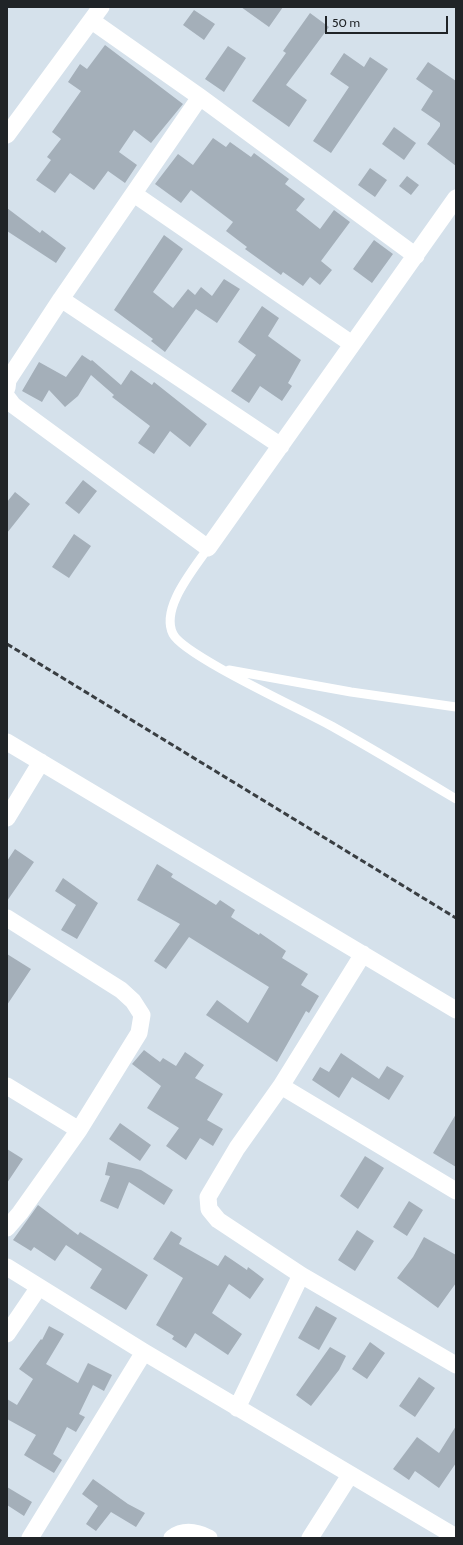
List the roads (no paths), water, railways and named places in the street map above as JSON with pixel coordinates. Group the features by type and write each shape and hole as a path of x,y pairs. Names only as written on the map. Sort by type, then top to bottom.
{"street":[{"path":"7,135 97,14 200,98 416,256"},
{"path":"7,388 8,380 61,299 200,98"},
{"path":"134,194 352,344"},
{"path":"7,397 13,405 208,548 456,198"},
{"path":"61,299 281,446"},
{"path":"7,742 456,1010"},
{"path":"7,818 41,762"},
{"path":"7,918 121,990 133,1000 142,1015 139,1034 79,1130 20,1213 7,1228"},
{"path":"363,954 281,1086 238,1148 208,1197 208,1209 218,1220 301,1275 456,1365"},
{"path":"7,1086 79,1130"},
{"path":"281,1086 456,1191"},
{"path":"7,1267 237,1408 456,1537"},
{"path":"237,1408 301,1275"},
{"path":"7,1334 39,1287"},
{"path":"30,1538 144,1352"},
{"path":"310,1538 350,1475"},
{"path":"172,1538 184,1532 194,1532 209,1538"}],"lane":[{"path":"208,548 178,595 169,618 173,635 184,647 220,668 335,728 456,799"},
{"path":"220,668 351,692 456,707"}],"railway":[{"path":"7,644 456,918"}]}
